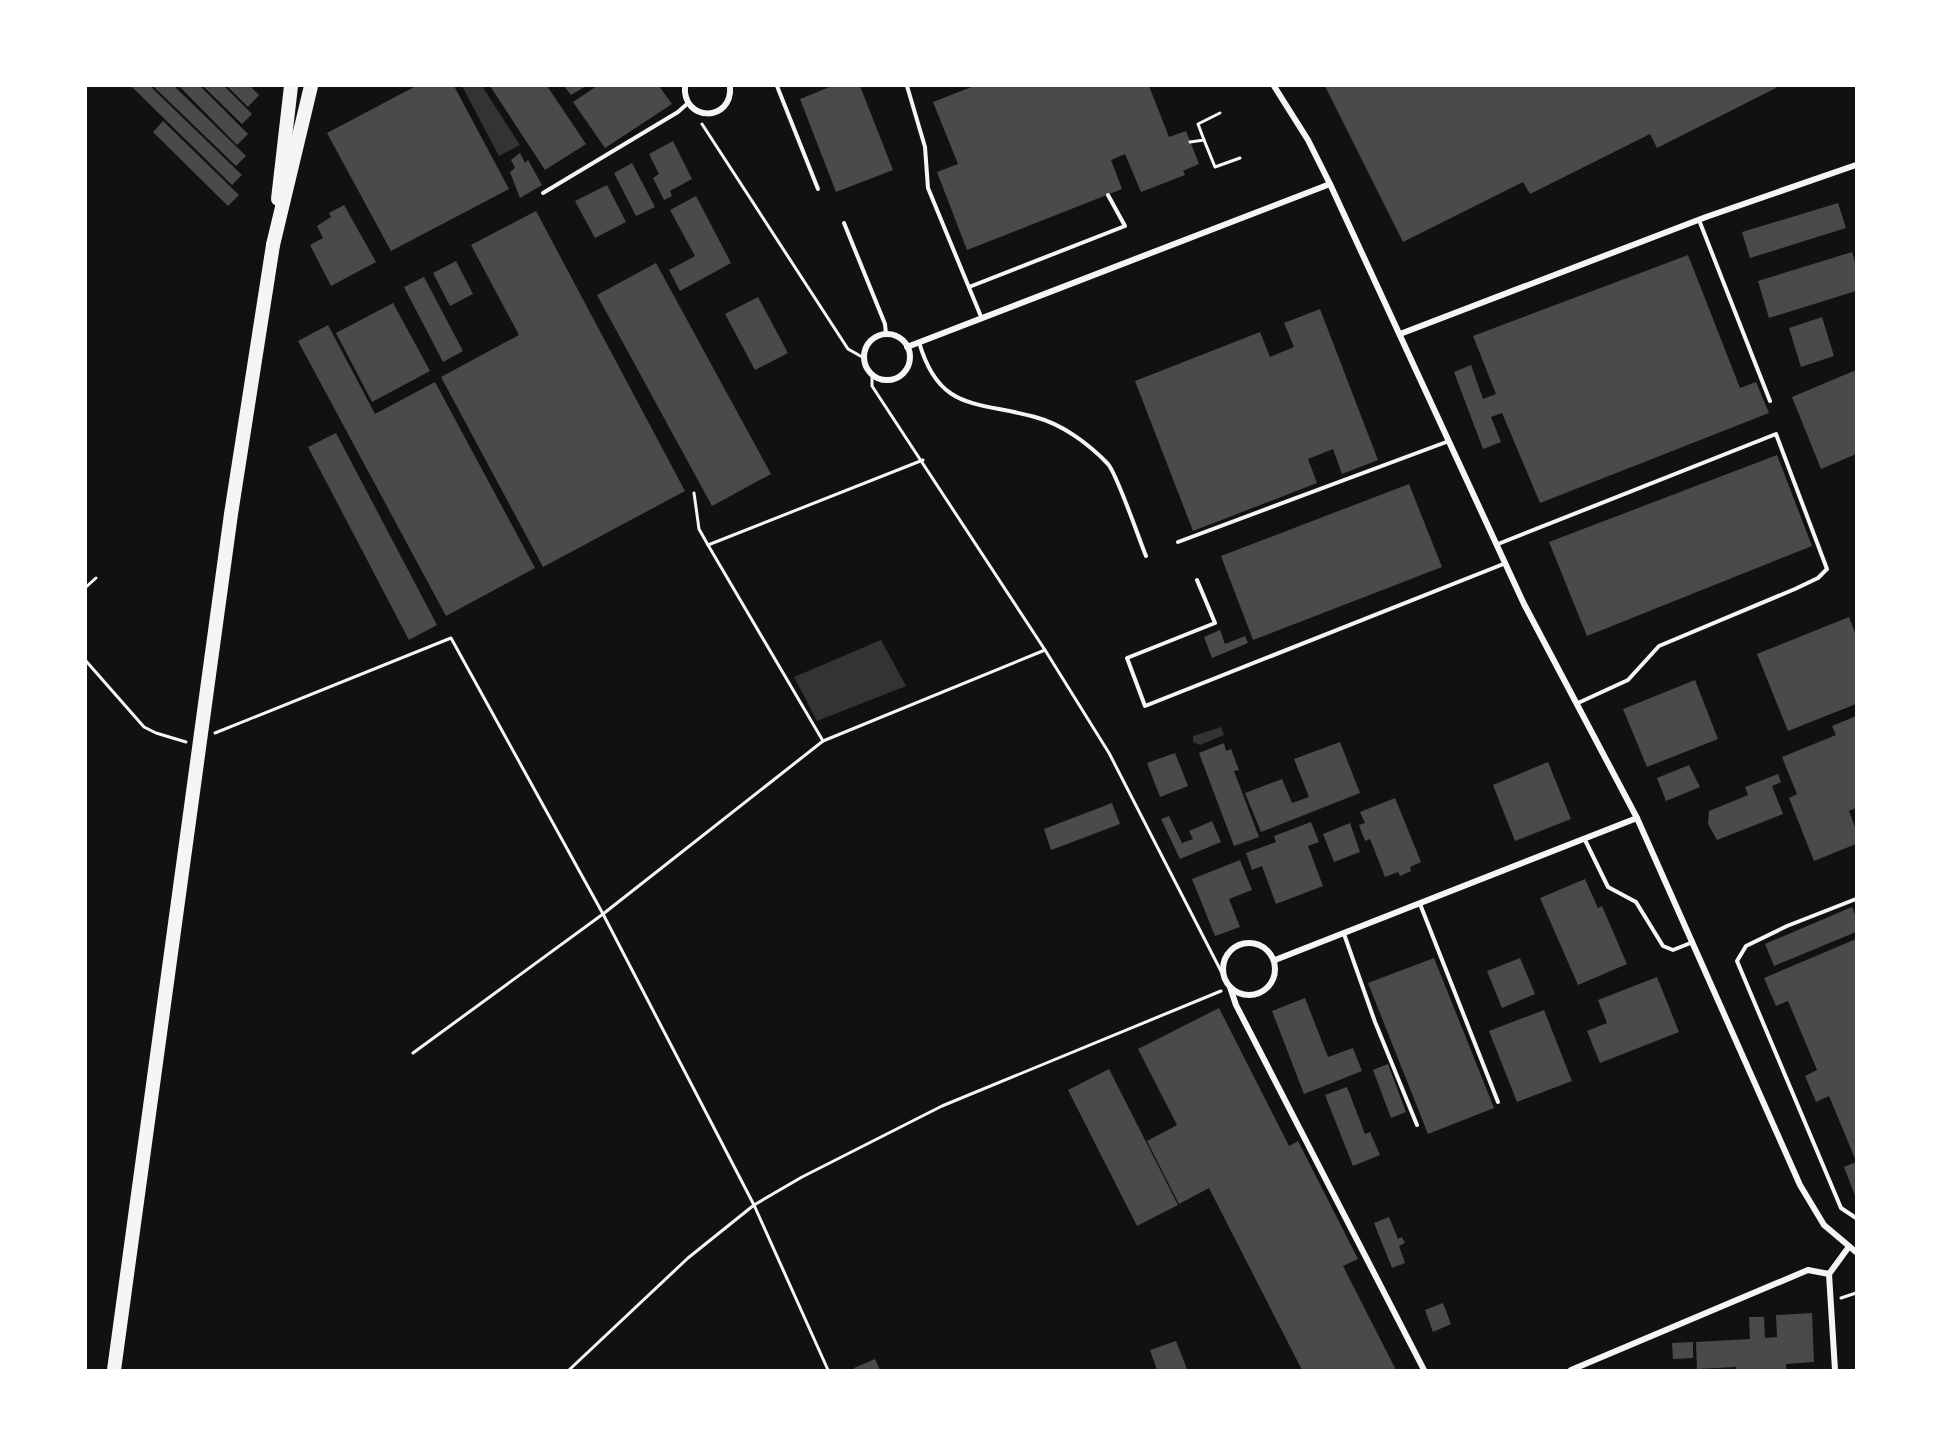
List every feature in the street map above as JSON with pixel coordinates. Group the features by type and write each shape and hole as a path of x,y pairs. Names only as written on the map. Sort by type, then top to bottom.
{"main road":[{"path":"114,1371 231,514 273,245 291,86"},
{"path":"273,245 311,86"}],"street":[{"path":"686,86 688,103 699,112 713,113 720,110 729,100 730,86"},
{"path":"1274,86 1308,140 1330,184 1524,604 1637,818 1800,1185 1824,1226 1848,1248 1857,1252"},
{"path":"1400,334 1699,219 1857,165"},
{"path":"908,346 982,320 1330,184"},
{"path":"886,334 901,338 908,346 910,357 901,375 891,379 881,379 872,374 864,358 865,348 871,339 886,334"},
{"path":"1275,960 1586,840 1637,818"},
{"path":"1230,987 1241,995 1253,996 1264,992 1272,983 1276,972 1275,960 1269,951 1259,944 1248,942 1236,946 1228,953 1223,964 1223,975 1236,1005 1424,1371"},
{"path":"1834,1371 1829,1274 1848,1248"},
{"path":"1571,1371 1808,1269 1829,1274"}],"lane":[{"path":"777,86 818,189"},
{"path":"907,86 925,147 928,188 982,320"},
{"path":"543,193 678,112 688,103"},
{"path":"969,287 1125,226 1108,195"},
{"path":"1699,219 1770,401"},
{"path":"843,223 885,324 886,334"},
{"path":"919,342 925,364 935,382 953,396 973,404 1038,417 1077,437 1110,465 1146,556"},
{"path":"1498,544 1776,434 1827,569 1818,578 1796,589 1659,646 1628,680 1578,703"},
{"path":"1178,542 1450,441"},
{"path":"1197,580 1215,623 1127,658 1145,706 1506,563"},
{"path":"1586,840 1608,887 1636,902 1663,946 1673,950 1694,942"},
{"path":"1857,899 1787,926 1746,945 1737,961 1841,1208 1857,1218"},
{"path":"1420,904 1498,1102"},
{"path":"1344,934 1375,1022 1417,1125"}],"path":[{"path":"688,103 848,350 864,358"},
{"path":"1220,113 1198,124 1215,167 1240,158"},
{"path":"1190,142 1204,140"},
{"path":"872,374 872,386 923,460 1109,753 1223,975"},
{"path":"708,545 923,460"},
{"path":"694,493 699,529 824,741"},
{"path":"86,587 96,578"},
{"path":"86,661 144,727 186,742 201,740 451,638 603,914 754,1204 828,1371"},
{"path":"413,1053 603,914 824,741 1045,650"},
{"path":"569,1371 688,1258 754,1204 942,1106 1230,987"},
{"path":"1831,1303 1857,1293"}],"shaded area":[{"path":"462,86 482,86 520,145 499,156"},
{"path":"881,640 906,686 817,721 794,677"},
{"path":"1221,727 1224,735 1200,745 1193,742 1193,736"}],"building":[{"path":"131,86 150,86 242,175 232,185"},
{"path":"153,86 174,86 246,156 236,166"},
{"path":"179,86 200,86 248,134 237,145"},
{"path":"203,86 224,86 252,114 242,124"},
{"path":"227,86 250,86 259,95 248,107"},
{"path":"416,86 454,86 509,189 391,251 327,133"},
{"path":"490,86 547,86 586,144 545,170"},
{"path":"564,86 586,86 571,95"},
{"path":"597,86 659,86 672,104 605,148 573,102"},
{"path":"832,86 860,86 893,170 836,192 800,99"},
{"path":"974,86 1149,86 1169,137 1186,131 1199,164 1183,171 1185,175 1141,192 1125,154 1111,160 1122,189 967,250 937,172 958,164 933,102"},
{"path":"1325,86 1775,86 1776,88 1657,148 1650,134 1530,194 1523,182 1403,242"},
{"path":"163,121 239,195 228,206 153,132"},
{"path":"673,141 692,179 670,191 672,196 664,200 653,178 659,174 649,154"},
{"path":"520,153 525,163 528,160 542,185 520,198 510,172 515,168 511,160"},
{"path":"632,163 655,207 636,216 614,173"},
{"path":"607,185 626,222 595,238 575,201"},
{"path":"696,196 731,263 680,291 669,270 695,256 670,210"},
{"path":"1838,203 1846,228 1750,258 1742,232"},
{"path":"344,205 376,262 331,286 310,245 323,238 317,226 331,217 329,213"},
{"path":"536,211 685,491 543,567 441,377 519,335 471,245"},
{"path":"1852,252 1856,265 1856,291 1769,318 1758,281"},
{"path":"1688,255 1740,388 1756,382 1769,413 1540,503 1502,413 1491,417 1501,442 1483,449 1454,372 1471,365 1483,399 1496,394 1473,336"},
{"path":"456,261 473,294 450,306 433,273"},
{"path":"656,263 771,474 712,506 597,295"},
{"path":"424,277 463,351 443,362 404,287"},
{"path":"758,297 788,353 755,370 725,314"},
{"path":"393,303 430,371 372,402 336,333"},
{"path":"1320,309 1378,460 1342,474 1333,449 1308,459 1317,483 1193,531 1135,381 1260,332 1270,357 1294,347 1284,323"},
{"path":"1822,317 1834,356 1801,367 1789,328"},
{"path":"328,325 375,414 435,382 535,568 446,616 298,341"},
{"path":"1856,370 1856,454 1821,469 1792,397"},
{"path":"336,433 437,625 409,640 308,447"},
{"path":"1777,455 1812,546 1587,636 1549,542"},
{"path":"1409,484 1442,567 1253,640 1221,556"},
{"path":"1849,617 1856,635 1856,704 1788,731 1757,654"},
{"path":"1220,630 1225,644 1245,636 1248,643 1212,658 1204,637"},
{"path":"1695,680 1718,739 1647,767 1623,709"},
{"path":"1856,716 1856,808 1849,811 1856,830 1856,844 1814,861 1789,798 1797,794 1782,757 1836,735 1832,726"},
{"path":"1340,742 1360,793 1261,832 1245,793 1282,779 1292,803 1309,797 1294,759"},
{"path":"1224,743 1226,751 1231,749 1239,770 1234,771 1259,837 1234,846 1199,753"},
{"path":"1175,753 1188,786 1160,797 1147,763"},
{"path":"1548,762 1571,819 1515,841 1493,785"},
{"path":"1689,765 1700,787 1666,801 1657,778"},
{"path":"1778,774 1781,782 1772,786 1783,814 1717,840 1708,824 1709,811 1748,795 1745,787"},
{"path":"1395,798 1421,862 1410,867 1411,871 1400,876 1398,872 1385,877 1370,839 1365,841 1359,825 1365,823 1360,812"},
{"path":"1112,803 1120,824 1051,850 1044,829"},
{"path":"1169,816 1182,843 1193,839 1189,831 1212,821 1221,842 1180,859 1161,819"},
{"path":"1311,822 1319,842 1308,846 1323,886 1276,904 1262,866 1252,870 1246,853 1276,842 1274,836"},
{"path":"1350,823 1360,852 1334,862 1323,834"},
{"path":"1240,860 1252,890 1229,899 1240,927 1215,936 1192,879"},
{"path":"1585,879 1598,908 1602,906 1627,964 1578,985 1540,898"},
{"path":"1852,907 1856,917 1856,932 1774,966 1765,944"},
{"path":"1856,939 1856,1161 1829,1096 1816,1102 1805,1076 1817,1070 1788,1001 1776,1006 1764,978"},
{"path":"1434,958 1494,1108 1428,1134 1368,983"},
{"path":"1520,958 1535,994 1502,1008 1487,971"},
{"path":"1657,977 1679,1032 1600,1063 1587,1031 1607,1023 1598,1000"},
{"path":"1305,998 1328,1057 1353,1048 1362,1071 1304,1094 1272,1011"},
{"path":"1219,1008 1289,1146 1298,1141 1358,1259 1343,1266 1396,1370 1302,1370 1209,1188 1179,1204 1147,1141 1177,1125 1138,1049"},
{"path":"1544,1010 1572,1081 1517,1102 1489,1031"},
{"path":"1388,1064 1406,1112 1391,1118 1373,1070"},
{"path":"1109,1069 1178,1205 1137,1226 1068,1090"},
{"path":"1347,1087 1365,1134 1370,1132 1380,1155 1353,1166 1325,1095"},
{"path":"1856,1162 1856,1198 1844,1167"},
{"path":"1389,1217 1398,1239 1402,1237 1405,1243 1399,1246 1405,1263 1392,1268 1374,1223"},
{"path":"1443,1303 1451,1324 1433,1332 1425,1310"},
{"path":"1812,1313 1814,1362 1786,1364 1786,1370 1736,1370 1736,1367 1697,1369 1696,1342 1750,1339 1749,1317 1764,1317 1765,1338 1777,1337 1776,1315"},
{"path":"1176,1341 1187,1369 1157,1370 1150,1350"},
{"path":"1693,1342 1693,1358 1673,1359 1672,1343"},
{"path":"875,1359 880,1370 855,1370 854,1368"}]}
